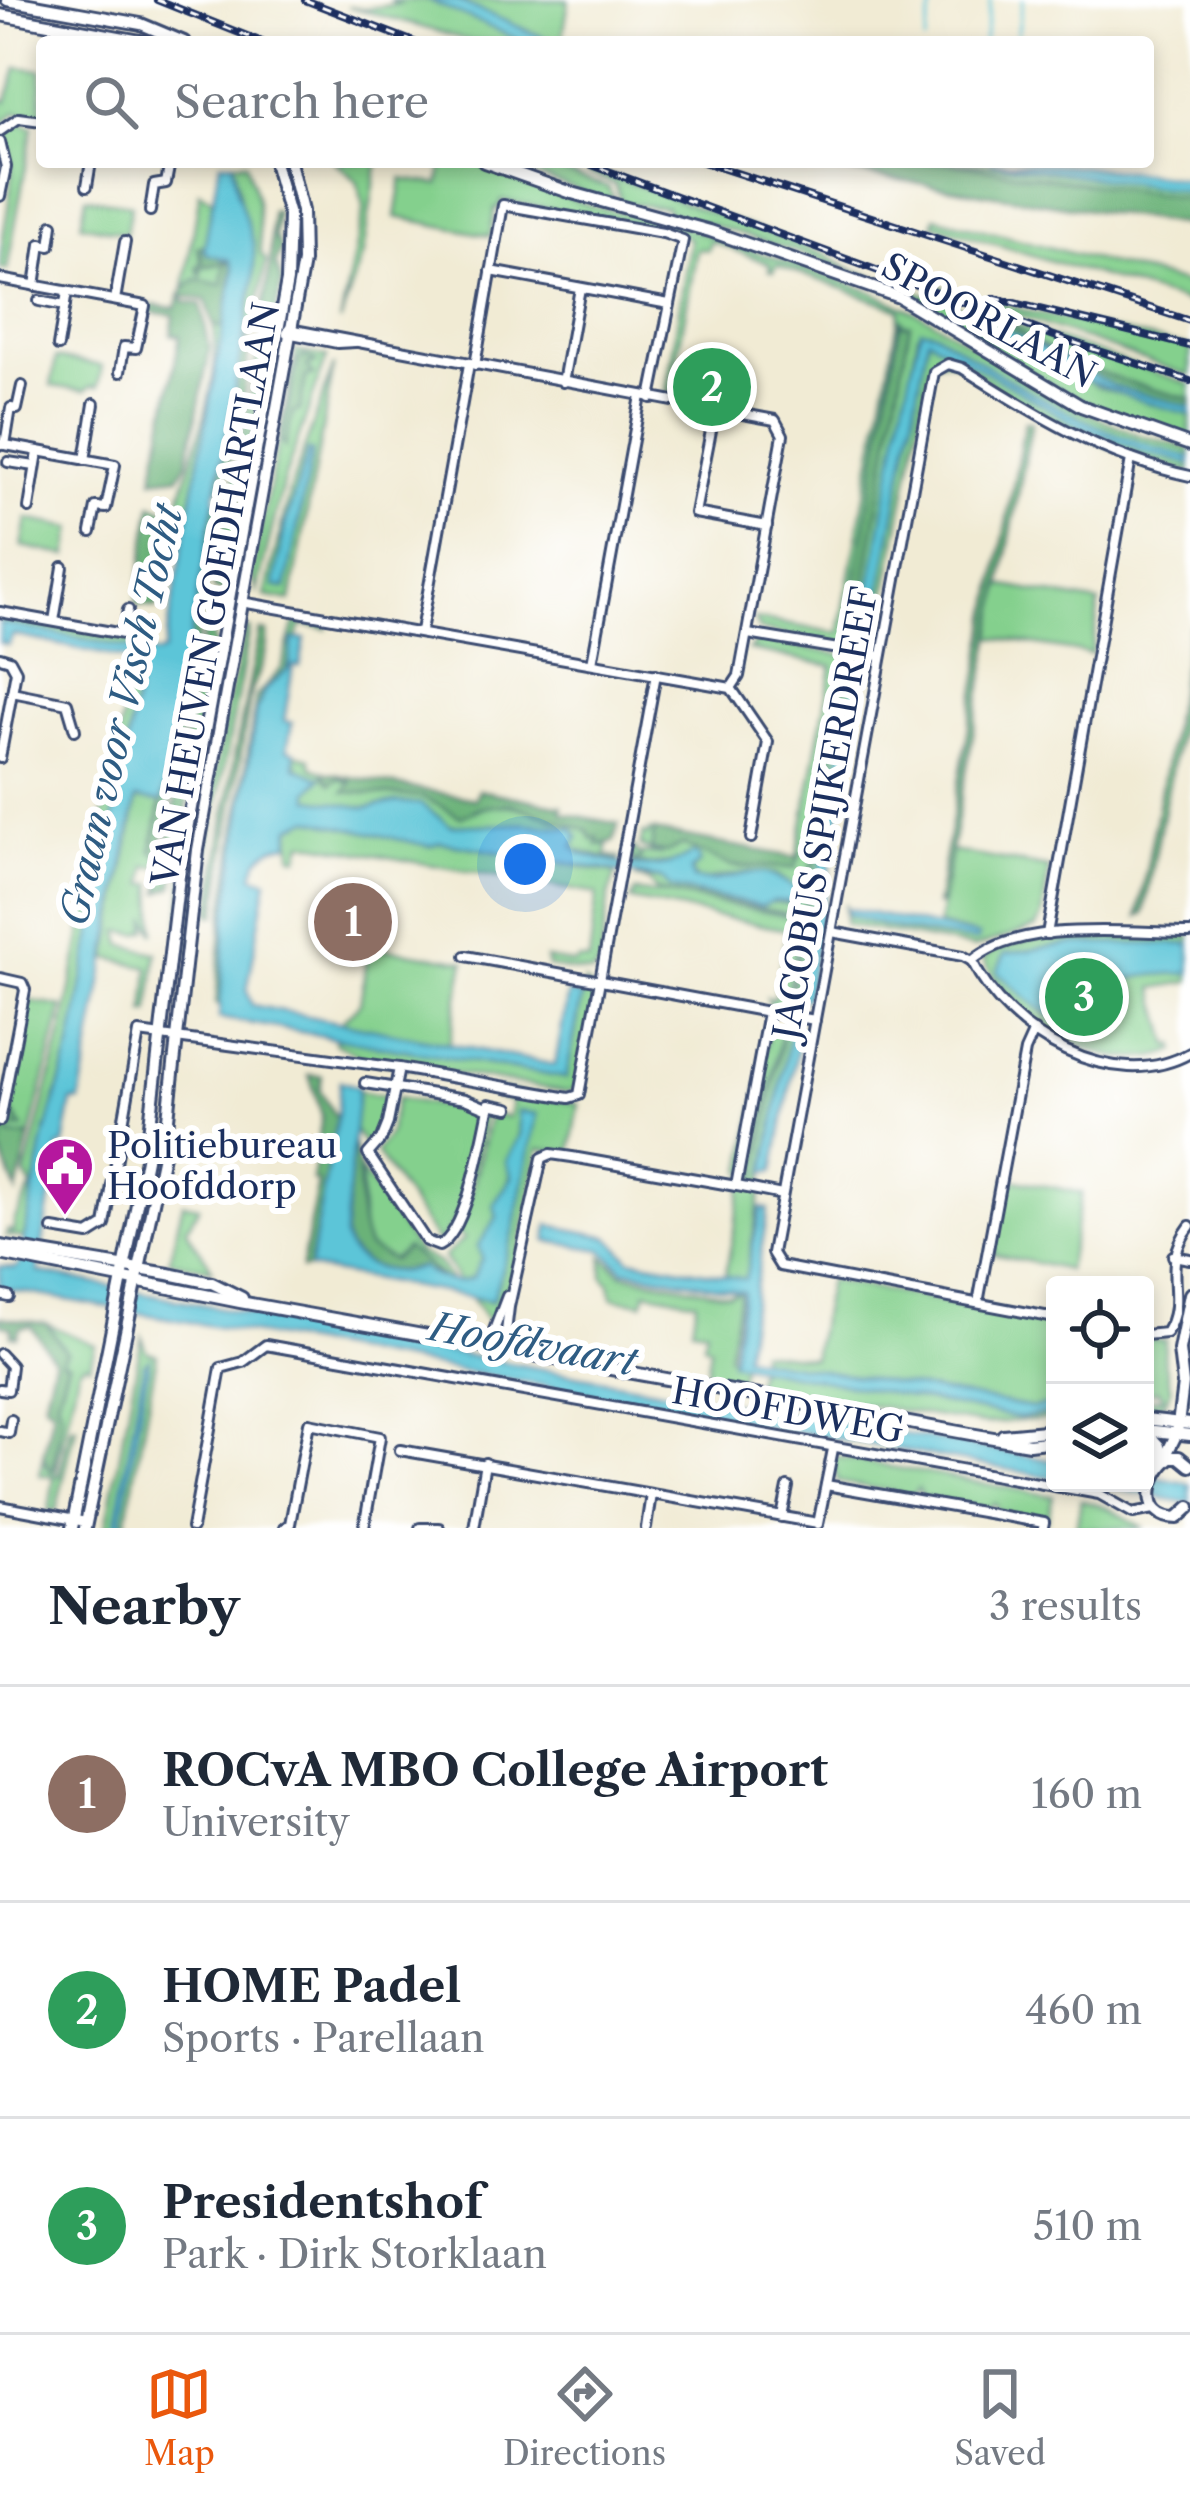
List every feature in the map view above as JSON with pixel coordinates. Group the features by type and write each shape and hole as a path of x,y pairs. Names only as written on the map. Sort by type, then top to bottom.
{"main road":[{"path":"7,0 141,24 170,36"},
{"path":"0,15 114,36"},
{"name":"VAN HEUVEN GOEDHARTLAAN","path":"79,1524 130,1315 130,1277 180,868 290,250 289,215 276,168"},
{"name":"VAN HEUVEN GOEDHARTLAAN","path":"79,1524 115,1312 130,1277 165,1145 198,850 292,332 304,230 291,168"},
{"name":"SPOORLAAN","path":"501,168 710,231 899,297 1081,406 1190,445"},
{"name":"HOOFDWEG","path":"7,1251 504,1349 976,1435 1029,1444 1046,1442"},
{"path":"1190,1294 1178,1350 1190,1452"},
{"path":"1154,1421 1186,1427"},
{"path":"1154,1430 1186,1427"},
{"path":"1172,1516 1150,1491 1186,1427"},
{"name":"HOOFDWEG","path":"976,1435 1046,1431"},
{"path":"1154,1441 1161,1466"},
{"path":"1161,1466 1179,1456 1190,1466"}],"street":[{"path":"0,131 19,118 36,120"},
{"path":"0,142 6,167 0,196"},
{"path":"87,186 91,168"},
{"path":"150,211 154,185 166,183 169,168"},
{"path":"422,631 503,205 663,233 683,240 592,663"},
{"path":"35,286 41,244 50,246 53,226"},
{"path":"115,300 125,242"},
{"path":"491,271 669,304"},
{"path":"0,278 145,306 136,348 124,347 120,372"},
{"path":"563,382 580,288"},
{"path":"58,346 67,292"},
{"path":"39,301 65,306"},
{"path":"277,329 771,418 782,427 783,436 748,634 739,676 731,688"},
{"name":"JACOBUS SPIJKERDREEF","path":"1046,1316 780,1266 772,1252 930,384 940,366 962,368 1043,419 1131,459 1190,476"},
{"path":"22,386 2,445 115,465 106,508 96,507 91,532"},
{"path":"85,460 94,404"},
{"path":"715,410 695,513 767,526"},
{"path":"29,508 38,452"},
{"path":"1047,934 1131,459"},
{"path":"8,462 35,466"},
{"path":"53,621 63,567"},
{"path":"228,599 731,688 768,742 751,838"},
{"path":"0,612 123,634 128,610"},
{"path":"748,634 880,656"},
{"path":"0,657 14,664 0,758"},
{"path":"53,1229 89,1235 105,1225 139,1033 399,1068 569,1098 579,1095 656,674"},
{"path":"12,692 67,703 75,730"},
{"path":"832,932 963,956 992,992 1034,1031 1117,1068 1159,1067 1190,1053"},
{"path":"972,962 1003,942 1047,934 1190,933"},
{"path":"466,956 815,1020"},
{"path":"0,977 15,980 25,990 0,1121"},
{"path":"736,1186 768,1012"},
{"path":"978,1303 1025,1051 1034,1031"},
{"path":"399,1068 382,1138 368,1154 426,1241 439,1246 448,1242 459,1220 477,1165 492,1083"},
{"path":"364,1083 509,1108"},
{"path":"504,1349 540,1161 548,1154 782,1195"},
{"path":"1154,1334 1166,1333 1173,1322 1173,1256 1190,1226"},
{"path":"1173,1256 1190,1259"},
{"path":"488,1346 514,1284"},
{"name":"HOOFDWEG","path":"192,1528 221,1369 266,1345 1099,1494 1133,1513 1172,1516"},
{"path":"0,1354 11,1366 8,1390 0,1389"},
{"path":"0,1431 9,1433 11,1420"},
{"path":"284,1528 290,1524 309,1423 380,1437 364,1528"},
{"path":"400,1450 817,1526 833,1449"},
{"path":"474,1528 485,1463"},
{"path":"826,1485 1044,1523 1043,1528"},
{"path":"782,1517 788,1487"},
{"path":"646,1528 651,1494"},
{"path":"0,1507 79,1524"},
{"path":"420,1528 439,1528"}],"green space":[{"path":"389,0 428,0 510,36 452,36 348,6 399,4"},
{"path":"456,0 569,0 563,36 540,36"},
{"path":"17,67 36,69 36,116 16,112 0,125 0,99 7,102"},
{"path":"20,122 33,127 7,270 0,269 12,165 5,135"},
{"path":"234,168 248,168 266,261 250,340 245,332 254,277"},
{"path":"342,168 377,168 363,254 340,322 364,207 357,181"},
{"path":"442,168 489,168 592,206 673,223 870,291 931,319 1082,411 1139,435 1190,449 1190,457 1122,436 1026,389 935,332 918,334 795,1011 788,1010 854,647 759,630 755,619 839,633 900,309 777,265 769,270 770,264 711,241 708,250 697,249 671,393 666,393 690,239 677,232 502,200 495,208 490,236 396,217 402,179 439,184"},
{"path":"516,168 553,168 608,187 613,197 607,200"},
{"path":"590,168 824,254 849,268 1001,320 995,324 997,330 1098,387 1190,414 1190,438 1061,390 950,319 874,281 667,212 666,207 622,204 615,184 588,173"},
{"path":"825,168 984,168 1190,199 1190,226"},
{"path":"984,168 1067,172 1190,192 1190,199"},
{"path":"200,192 213,200 205,245 198,248 203,267 225,263 222,285 196,279 184,287"},
{"path":"86,197 131,205 126,233 81,224"},
{"path":"272,211 277,212 275,237 281,248 276,264 282,282 271,339 258,334 270,266"},
{"path":"935,217 1190,285 1190,304 944,228 933,224"},
{"path":"205,245 204,249 233,265 224,328 213,325 206,300 181,296 185,302 201,304 210,350 187,463 179,476 153,479 180,336 171,334 174,315 147,312 148,305 176,308 183,291 196,279 222,285 225,263 203,266 201,275 197,268 203,260 198,247"},
{"path":"891,271 1027,311 1190,347 1190,376"},
{"path":"901,318 903,324 910,324 856,634 847,630"},
{"path":"997,321 1005,321 1093,370 1190,399 1190,407 1115,387 997,328"},
{"path":"1005,321 1190,384 1190,399 1093,370"},
{"path":"213,325 224,328 188,518 178,506 210,391"},
{"path":"245,332 248,362 241,407 224,488 218,488"},
{"path":"927,337 1074,423 1142,451 1190,464 1190,472 1069,430 962,366 937,361 930,368 876,644 870,643"},
{"path":"259,344 268,346 224,591 213,589"},
{"path":"296,351 327,357 284,480 257,591 252,575"},
{"path":"304,356 316,362 308,366 313,375 306,377 300,410 293,413 285,447 280,440 298,360"},
{"path":"56,358 102,366 98,387 85,391 51,386"},
{"path":"334,365 291,601 265,596 290,489","holes":["308,451 312,452 285,588 275,586 285,525"]},
{"path":"1025,421 1032,422 941,905 936,905"},
{"path":"221,502 160,857 152,851 214,503"},
{"path":"152,504 172,512 156,608 136,605"},
{"path":"27,519 73,528 68,556 22,546"},
{"path":"1000,585 1099,603 1092,654 991,637"},
{"path":"0,614 134,640 132,648 0,623"},
{"path":"295,622 327,622 327,629 301,625 285,675 260,698 226,921 221,1004 216,1003 223,917 256,697 282,668"},
{"path":"205,625 210,625 215,647 173,887 160,892"},
{"path":"228,625 234,626 194,845 174,1014 184,866"},
{"path":"1190,625 1190,674 1144,914 1138,917"},
{"path":"246,629 250,629 195,955 189,955 197,878 227,706"},
{"path":"260,631 267,632 266,649 250,696 216,915 210,915 234,757"},
{"path":"758,640 850,656 811,870 806,870 810,872 802,916 656,890 648,881 635,878 662,879 672,888 798,902 800,892 776,874 751,872 699,881 690,873 699,863 630,863 637,861 631,858 633,847 639,862 642,853 662,855 640,846 643,834 655,831 652,850 666,853 683,845 740,867 795,867 832,666 749,650"},
{"path":"128,689 137,689 108,850 98,841"},
{"path":"295,754 310,758 312,767 327,773 324,776 352,782 346,791 423,797 461,817 497,805 517,807 587,831 604,845 608,843 606,855 619,858 575,850 573,829 523,824 451,826 421,804 397,802 367,808 310,799 309,791 321,778 298,770"},
{"path":"323,775 475,799 478,790 562,806 562,813 619,824 614,841 597,845 598,837 592,839 587,830 510,804 479,808 461,817 423,797 344,792 351,782 341,778 331,784"},
{"path":"137,798 161,802 152,850 160,857 156,867 147,866 145,884 153,884 155,934 147,917 147,930 139,934 120,931 123,945 157,953 150,1012 145,1012 149,967 108,958"},
{"path":"309,819 429,846 440,842 616,873 599,966 592,974 548,967 546,959 574,964 589,961 597,894 303,842 299,857 292,856 291,827"},
{"path":"655,831 794,857 800,854 795,868 731,866 683,845 666,853 651,850"},
{"path":"951,851 1049,868 1037,927 974,948 845,924 845,903 848,915 879,924 929,934 978,936 938,925"},
{"path":"93,874 101,885 71,1048 44,1138 24,1238 6,1236 8,1230 13,1233 14,1221 32,1187 25,1175 63,1030"},
{"path":"635,892 802,919 784,1009 769,1006 767,998 774,999 787,930 631,900"},
{"path":"1190,936 1190,982 1154,988 1170,1046 1175,1044 1176,1050 1150,1058 1122,1058 1065,1039 1016,1004 983,959 1034,940"},
{"path":"369,946 465,961 449,1044 339,1024 360,1003"},
{"path":"585,982 595,993 595,1004 576,1088 568,1092 365,1059 335,1043 336,1038 566,1078"},
{"path":"26,1000 63,1007 30,1136 11,1137 7,1129 16,1127 12,1111 7,1112 20,1045 25,1051"},
{"path":"786,1018 793,1020 796,1032 790,1033 745,1280 725,1276 744,1176 757,1178"},
{"path":"770,1026 782,1028 755,1176 743,1171"},
{"path":"309,1075 322,1076 320,1090 337,1119 309,1268 301,1269 318,1182 312,1180 322,1116"},
{"path":"496,1088 579,1104 571,1153 539,1149 514,1269 498,1311 488,1322 471,1298 492,1301 513,1234 536,1114 518,1112 511,1173 494,1204 497,1217 478,1246 482,1259 473,1277 459,1282 444,1257 464,1238 456,1233 471,1196 488,1122 492,1114 509,1117 512,1101 495,1097"},
{"path":"358,1091 389,1097 379,1136 371,1143 363,1143 353,1128"},
{"path":"397,1098 484,1113 464,1199 438,1243 376,1152 388,1135"},
{"path":"12,1111 23,1128 8,1129 11,1136 30,1136 17,1192 0,1150 7,1112"},
{"path":"352,1139 368,1247 392,1260 406,1248 444,1279 418,1267 396,1271 374,1267 349,1247 344,1237"},
{"path":"361,1170 419,1253 439,1263 451,1280 407,1249 392,1260 368,1247 362,1234"},
{"path":"1007,1178 1082,1193 1067,1270 994,1254"},
{"path":"183,1203 199,1206 187,1228 212,1270 169,1260"},
{"path":"603,1257 623,1274 728,1294 740,1291 728,1356 731,1362 742,1364 739,1381 706,1375 710,1347 703,1344 706,1329 692,1327 696,1301 646,1291 643,1303 612,1298 603,1276"},
{"path":"828,1280 1046,1321 1046,1406 1032,1408 759,1359 760,1351 813,1358"},
{"path":"0,1317 47,1324 66,1352 61,1360 68,1363 57,1400 62,1414 50,1471 43,1456 53,1409 44,1403 54,1360 31,1326 20,1327 17,1336 11,1335 12,1327 0,1324"},
{"path":"47,1324 95,1345 90,1365 79,1368 55,1475 59,1477 71,1427 76,1426 56,1511 49,1510 54,1477 40,1475 43,1456 50,1470 57,1400 68,1363 60,1360 66,1351"},
{"path":"142,1337 147,1351 157,1355 125,1528 106,1528"},
{"path":"1154,1339 1165,1340 1164,1362 1171,1389 1164,1404 1154,1406 1154,1398 1163,1397 1154,1391"},
{"path":"758,1367 1019,1418 1046,1414 1046,1419 982,1424 754,1386"},
{"path":"837,1457 1053,1496 1047,1520 998,1511 995,1503 985,1509 922,1497 918,1489 911,1495 838,1482 833,1463"},
{"path":"1081,1500 1108,1508 1145,1528 1076,1528"}],"water":[{"path":"428,0 456,0 540,36 510,36"},
{"path":"219,168 234,168 254,245 254,277 161,802 136,799 80,1101 72,1101 64,1145 59,1146 38,1272 404,1344 1046,1459 1046,1476 0,1288 0,1266 19,1265 44,1138 71,1048 142,662 13,635 8,645 0,643 0,623 158,654 164,651 234,270 230,260 204,249"},
{"path":"1030,168 1102,168 1165,176 1190,180 1190,192"},
{"path":"999,326 1115,387 1190,407 1190,414 1115,392 1068,372 1000,334"},
{"path":"921,329 935,332 1057,406 1122,436 1190,457 1190,464 1142,451 1074,423 928,338 872,635 862,634 902,410"},
{"path":"308,451 312,452 286,588 274,586 285,525"},
{"path":"293,639 305,639 300,666 293,666 284,721 292,723 287,749 295,752 295,767 321,778 309,791 310,799 367,808 397,802 421,804 451,826 523,824 573,829 578,837 573,847 579,853 622,864 667,865 693,853 699,864 691,870 693,879 769,874 800,892 798,902 761,906 671,888 661,879 441,842 429,846 309,819 291,827 289,844 265,853 255,869 253,876 267,880 247,991 252,1005 555,1065 568,993 582,996 566,1078 219,1018 226,921 256,712 264,691 289,668"},
{"path":"856,671 865,673 807,998 796,1002"},
{"path":"846,908 979,936 977,941 895,928 848,915"},
{"path":"1070,944 1190,944 1190,973 1140,977 1117,986 1105,1005 1105,1034 1092,1035 1047,1014 997,971 1005,954"},
{"path":"790,1033 800,1035 774,1171 765,1173"},
{"path":"340,1081 358,1087 344,1237 349,1248 375,1267 398,1271 421,1267 446,1280 473,1277 482,1258 478,1246 497,1217 494,1204 512,1177 506,1161 520,1136 518,1111 537,1114 513,1234 492,1301 309,1268"},
{"path":"761,1208 768,1209 744,1356 1032,1408 1046,1406 1046,1414 1019,1418 731,1362 743,1291 624,1270 602,1250 547,1241 549,1225 609,1237 630,1259 745,1279"},
{"path":"149,1360 120,1528 115,1528 144,1364"},
{"path":"1154,1477 1190,1484 1190,1503 1130,1492 1154,1492"}],"waterway":[{"path":"926,36 933,0"},
{"path":"985,36 991,0"},
{"path":"1017,36 1023,0"}],"railway":[{"path":"157,0 247,36"},
{"path":"305,0 398,36"},
{"path":"600,168 1057,337 1190,381"},
{"path":"721,168 1190,321"},
{"path":"994,298 1190,346"}],"place":[{"name":"HOME Padel","path":"712,387"},
{"name":"ROCvA MBO College Airport","path":"353,922"},
{"name":"Presidentshof","path":"1084,997"},
{"name":"Politiebureau Hoofddorp","path":"65,1217"}],"water label":[{"name":"Graan voor Visch Tocht","path":"121,715"},
{"name":"Hoofdvaart","path":"533,1344"}]}
